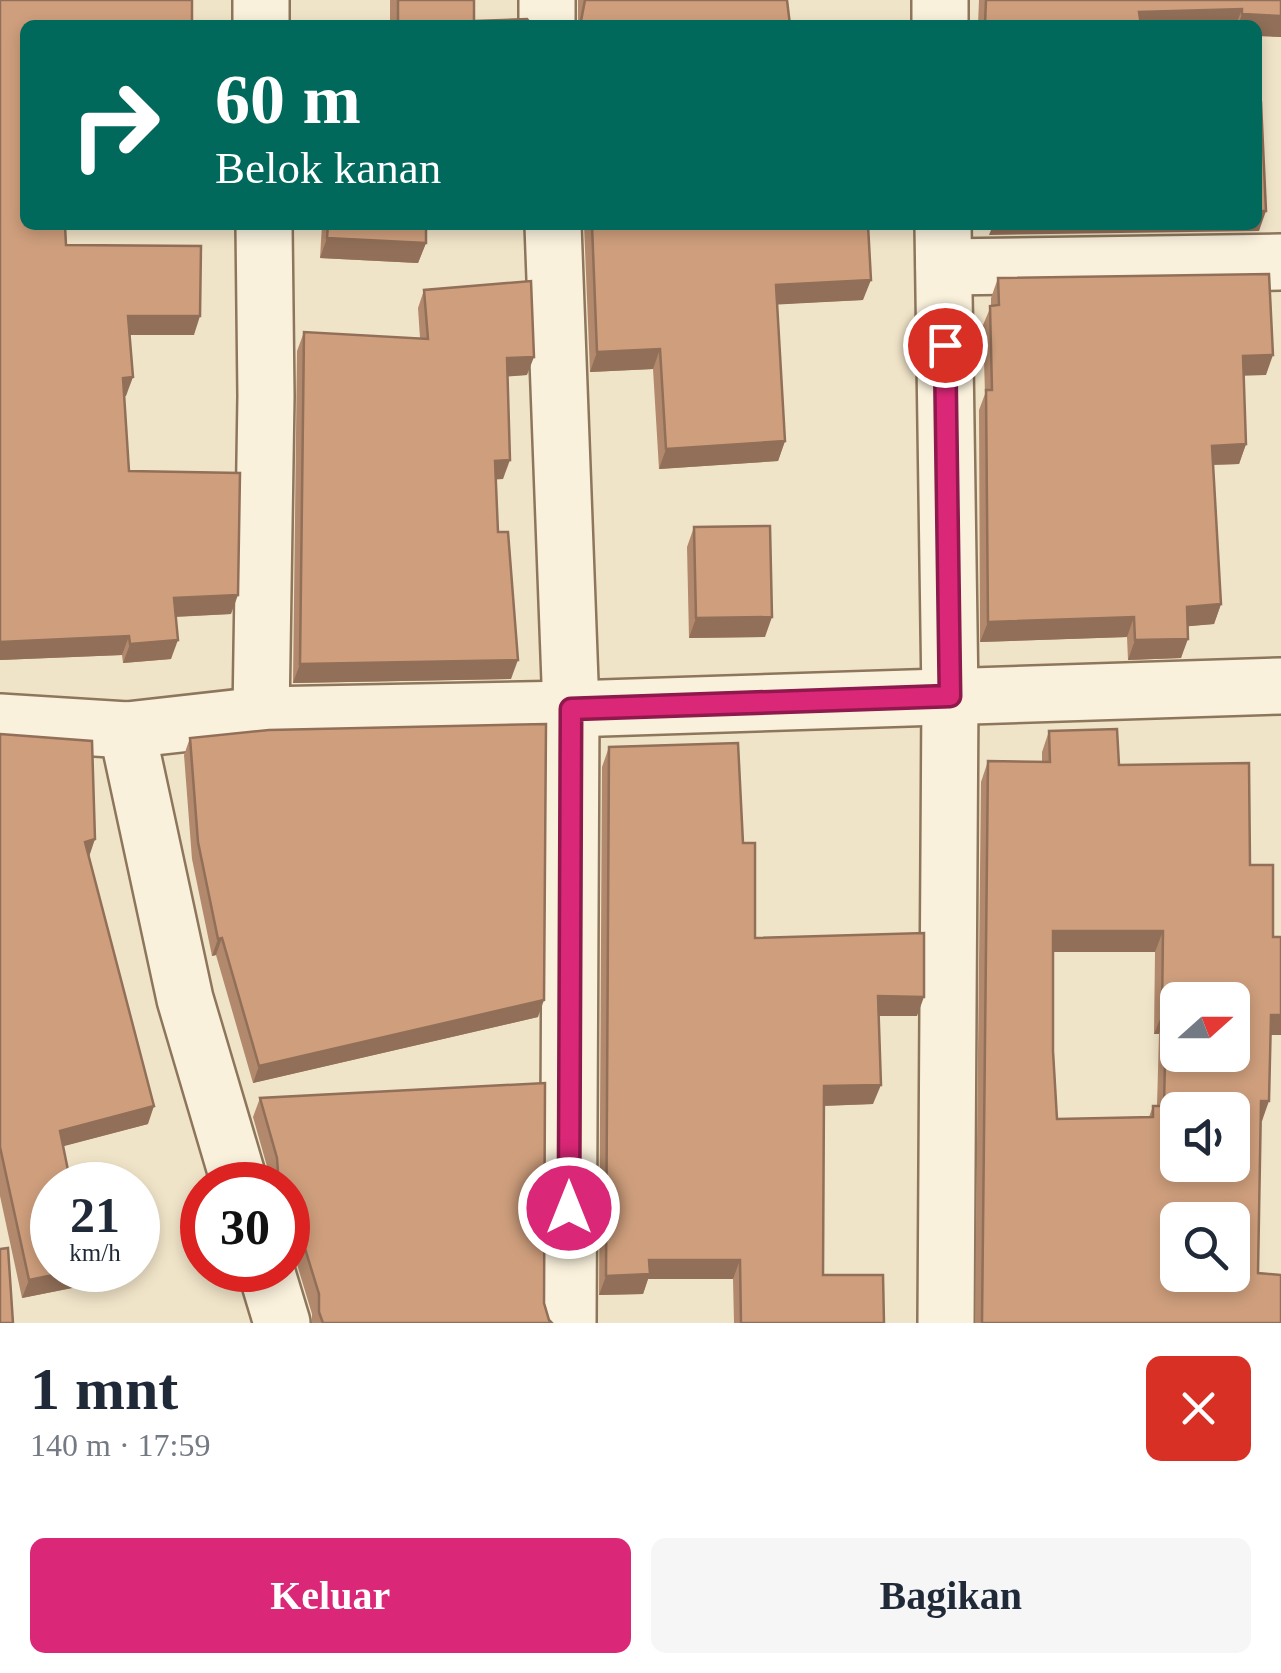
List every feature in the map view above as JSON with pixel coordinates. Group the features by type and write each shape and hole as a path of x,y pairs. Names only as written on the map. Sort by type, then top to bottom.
{"street":[{"path":"261,715 264,230"},
{"path":"553,230 571,709 568,1323"},
{"path":"946,1323 950,696 944,246 1281,262"},
{"path":"0,722 128,730 261,715 1281,686"},
{"path":"128,730 185,1000 233,1162"},
{"path":"273,1292 282,1323"}],"building":[{"path":"0,0 192,0 192,20 20,20 20,230 65,230 66,245 201,246 200,316 128,316 133,377 123,378 129,471 240,473 238,595 174,598 178,640 130,644 129,636 0,642"},
{"path":"398,0 474,0 474,20 398,20"},
{"path":"585,0 787,0 789,20 581,20"},
{"path":"986,0 1281,0 1281,16 1242,14 1242,9 1139,12 1140,20 985,20"},
{"path":"1262,124 1266,211 1262,211"},
{"path":"328,230 426,230 426,243 327,238"},
{"path":"592,230 868,230 871,280 776,285 785,441 666,449 660,349 597,352"},
{"path":"1269,274 1273,355 1243,356 1246,444 1212,446 1221,604 1187,607 1188,639 1135,640 1134,617 988,622 986,390 992,390 990,306 999,305 998,278"},
{"path":"531,281 534,357 507,358 510,460 495,461 498,532 508,532 518,660 300,664 304,332 428,339 424,290"},
{"path":"770,526 772,617 696,618 694,527"},
{"path":"546,724 544,1000 259,1066 222,938 218,939 198,842 190,738 269,730"},
{"path":"1117,729 1119,765 1249,763 1250,865 1273,865 1273,937 1281,937 1281,1015 1271,1015 1269,1101 1261,1101 1258,1273 1281,1275 1281,1323 982,1323 988,761 1050,762 1049,731","holes":["1053,931 1163,931 1162,982 1250,982 1250,1072 1165,1072 1164,1092 1250,1092 1250,1182 1160,1182 1160,1106 1153,1106 1153,1117 1057,1119"]},
{"path":"0,734 92,741 95,839 85,842 154,1106 60,1131 66,1162 30,1162 30,1280 0,1147"},
{"path":"738,743 743,843 755,843 755,938 924,933 924,997 878,996 881,1085 824,1086 823,1275 883,1275 884,1323 741,1323 740,1260 649,1260 650,1274 606,1276 609,747"},
{"path":"545,1083 544,1303 552,1323 323,1323 310,1265 310,1162 277,1162 260,1098"},
{"path":"8,1248 13,1323 0,1323 0,1249"}],"route":[{"path":"569,1208 571,709 950,696 945,345"}]}
